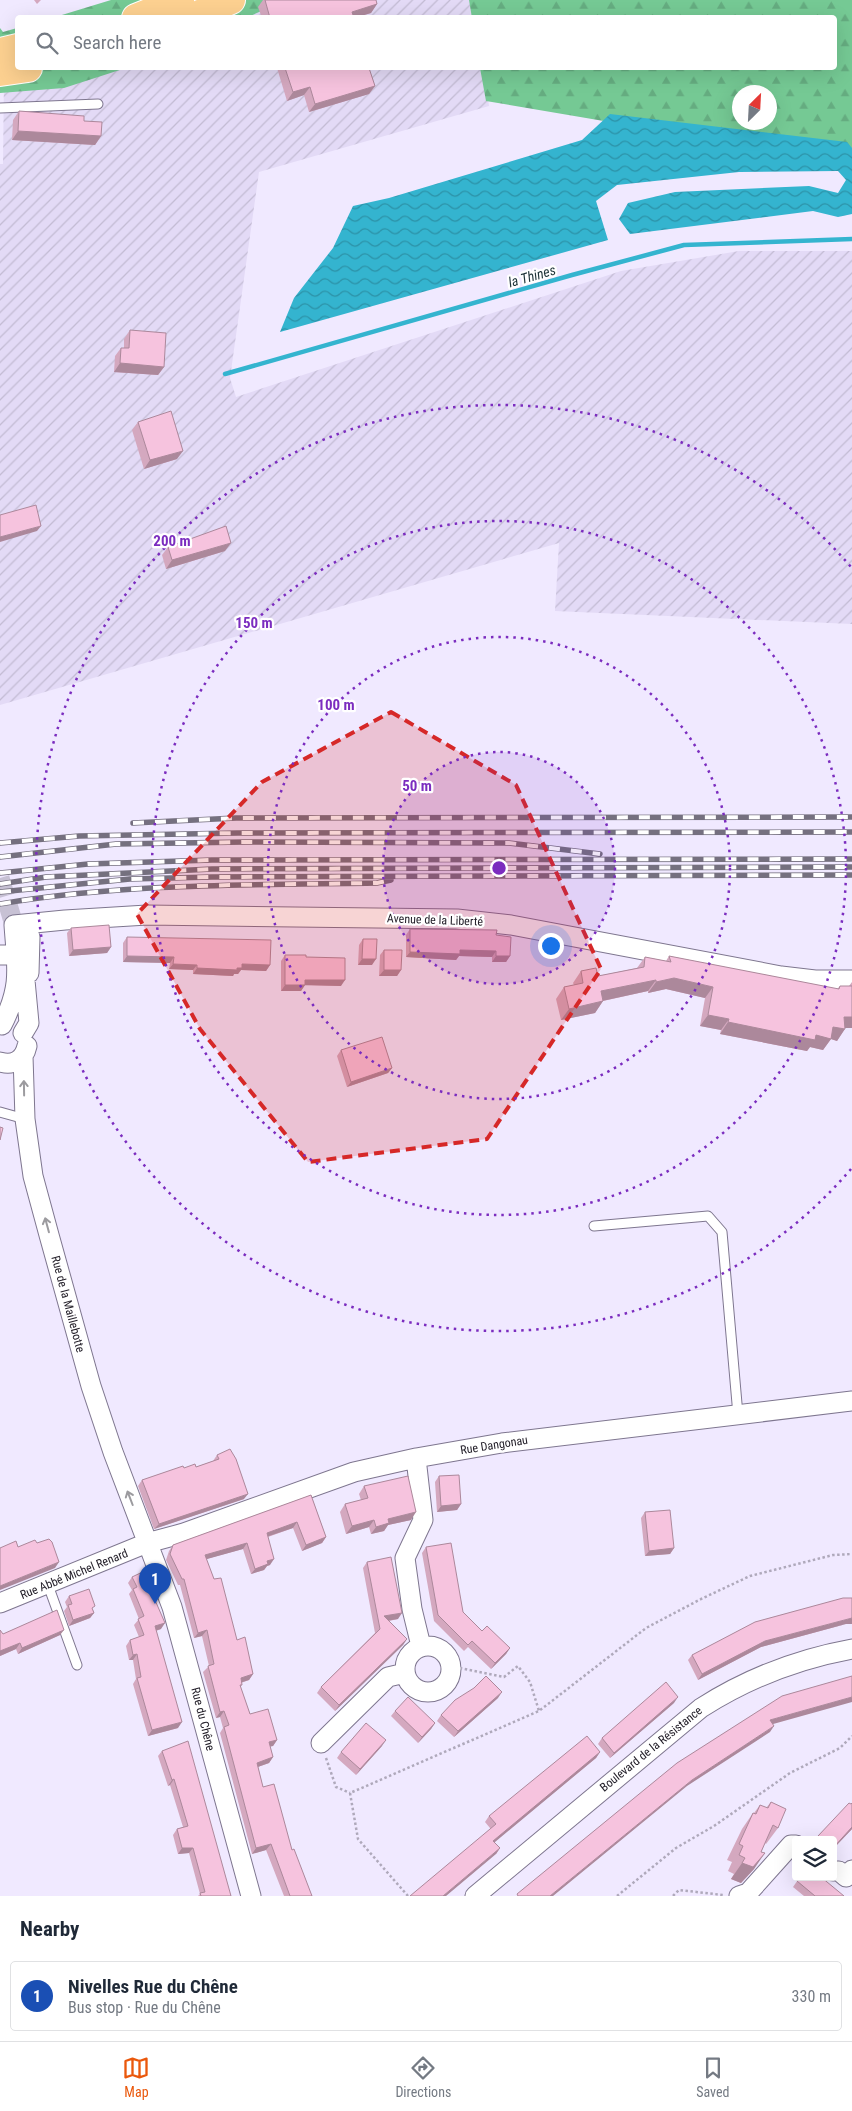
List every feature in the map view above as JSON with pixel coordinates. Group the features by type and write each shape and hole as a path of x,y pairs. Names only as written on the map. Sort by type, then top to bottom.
{"main road":[{"path":"143,15 180,0"},
{"path":"198,15 231,0"},
{"path":"0,52 15,49"},
{"path":"0,72 15,70"}],"street":[{"name":"Avenue de la Liberté","path":"14,925 147,915 457,919 511,924 781,976 815,980 852,980"},
{"path":"8,955 24,959 29,1023 24,1033 16,1026 1,1025 14,999 17,987 8,955 14,925 30,937 28,997"},
{"name":"Rue de la Maillebotte","path":"24,1033 27,1043 23,1056 25,1119 33,1176 91,1386 147,1544"},
{"path":"1,1067 16,1062 23,1056"},
{"name":"Rue Dangonau","path":"147,1544 184,1533 354,1472 416,1458 502,1443 852,1401"},
{"path":"416,1458 423,1520 405,1558 412,1609 421,1646"},
{"name":"Rue Abbé Michel Renard","path":"0,1603 147,1544"},
{"name":"Rue du Chêne","path":"147,1544 172,1607 188,1659 251,1896"},
{"path":"421,1646 435,1646 448,1658 450,1666 445,1683 432,1692 418,1690 406,1681 405,1673 409,1657 421,1646"},
{"name":"Boulevard de la Résistance","path":"475,1896 701,1708 732,1689 781,1666 852,1649"},
{"path":"321,1743 388,1677 405,1673"},
{"path":"739,1896 748,1893 792,1846"},
{"path":"837,1871 846,1877 852,1870"}],"lane":[{"path":"0,108 98,104"},
{"path":"0,1112 25,1119"},
{"path":"594,1226 708,1216 722,1232 738,1415"},
{"path":"48,1585 78,1665"}],"path":[{"path":"321,1743 336,1787 350,1793 539,1711 646,1628 701,1598 750,1576 826,1556 852,1554"},
{"path":"450,1666 504,1677 518,1666 530,1682 539,1711"},
{"path":"617,1896 676,1848 714,1826 790,1773 840,1748 852,1736"},
{"path":"350,1793 358,1839 408,1896"},
{"path":"673,1896 679,1890 729,1896"}],"highlighted area":[{"path":"391,712 516,785 601,969 487,1139 308,1162 200,1029 137,914 262,782"}],"shaded area":[{"path":"273,0 476,0 478,15 237,15"},
{"path":"63,70 484,70 489,106 259,172 230,378 236,397 621,271 739,251 852,251 852,624 555,611 559,543 0,705 0,164 3,164 4,76"}],"green space":[{"path":"111,0 286,0 252,15 62,15"},
{"path":"469,0 852,0 852,153 698,137 486,101 480,70 837,70 837,15 472,15"},
{"path":"0,28 3,32 15,29 15,70 120,70 64,88 0,93"}],"water":[{"path":"610,114 732,128 732,130 847,142 852,148 852,214 838,217 813,211 630,234 619,219 628,203 675,192 809,186 838,193 846,180 838,171 739,172 617,185 596,201 608,240 280,332 294,298 333,248 353,206 389,198 582,140"}],"building":[{"path":"265,0 376,0 377,4 352,12 353,15 269,15"},
{"path":"286,70 370,70 375,86 315,104 310,87 293,92"},
{"path":"19,111 84,116 84,121 102,122 101,136 18,131"},
{"path":"130,330 166,333 164,367 120,363 121,348 129,348"},
{"path":"171,411 183,451 150,460 138,422"},
{"path":"36,505 41,526 0,537 0,515"},
{"path":"226,526 231,543 172,560 168,547"},
{"path":"109,925 111,947 73,950 71,928"},
{"path":"410,929 497,930 496,935 511,937 510,956 496,956 496,951 460,950 460,954 410,952"},
{"path":"127,937 271,940 270,965 242,964 242,968 237,968 237,970 197,968 197,965 173,964 174,957 127,956"},
{"path":"363,939 377,939 376,959 362,959"},
{"path":"384,950 402,950 401,970 384,970"},
{"path":"285,955 345,958 345,980 305,980 305,985 285,985"},
{"path":"669,956 839,989 840,986 852,986 852,1017 844,1017 845,1029 833,1027 831,1039 816,1035 815,1040 728,1022 729,1019 708,1015 713,987 674,978 601,991 603,1001 569,1009 564,987 583,983 581,971 596,968 598,976 644,967 645,957 671,962"},
{"path":"382,1037 392,1068 351,1082 341,1050"},
{"path":"0,1127 3,1128 0,1140"},
{"path":"230,1449 236,1459 248,1494 159,1524 142,1480 183,1466 184,1468 195,1464 196,1467 219,1459 217,1455"},
{"path":"459,1475 461,1504 441,1506 439,1476"},
{"path":"408,1476 416,1512 388,1519 389,1523 376,1527 374,1520 352,1526 345,1504 368,1498 364,1486"},
{"path":"311,1495 326,1537 306,1545 297,1522 267,1533 274,1559 267,1561 268,1564 255,1569 247,1543 205,1555 214,1579 221,1578 237,1640 245,1637 253,1674 241,1678 242,1685 240,1685 250,1714 268,1709 277,1740 269,1742 273,1757 257,1763 263,1787 274,1784 292,1850 294,1849 312,1896 290,1896 271,1844 256,1848 224,1727 229,1725 224,1711 220,1712 208,1666 214,1664 207,1630 198,1633 184,1579 182,1579 170,1554 173,1545"},
{"path":"670,1510 674,1548 649,1551 645,1512"},
{"path":"49,1539 52,1542 59,1562 0,1586 0,1548 16,1541 18,1547 35,1540 37,1543"},
{"path":"451,1543 463,1612 482,1631 487,1626 510,1648 495,1663 472,1641 468,1645 438,1615 426,1547"},
{"path":"391,1557 402,1613 384,1616 407,1639 339,1705 321,1687 380,1629 367,1562"},
{"path":"151,1568 156,1581 148,1584 165,1623 155,1626 182,1722 152,1730 137,1678 141,1677 137,1654 133,1655 130,1640 144,1635 138,1619 144,1616 133,1589 137,1587 132,1577"},
{"path":"89,1589 95,1606 92,1608 94,1613 73,1620 68,1605 72,1604 69,1596"},
{"path":"843,1598 852,1598 852,1618 765,1641 702,1674 692,1655 755,1622"},
{"path":"57,1610 64,1630 22,1648 20,1643 0,1651 0,1630 3,1634"},
{"path":"486,1676 502,1692 458,1731 441,1715 455,1700 474,1688"},
{"path":"852,1676 852,1697 770,1720 774,1726 692,1780 550,1896 518,1896 517,1894 677,1763 782,1696"},
{"path":"666,1682 678,1697 614,1753 602,1738"},
{"path":"408,1697 435,1723 422,1737 395,1711"},
{"path":"366,1723 386,1740 360,1769 341,1752"},
{"path":"587,1736 600,1752 493,1841 500,1848 443,1896 410,1896 496,1824 489,1816"},
{"path":"188,1741 231,1896 201,1896 200,1893 205,1892 193,1848 182,1848 177,1829 188,1826 174,1779 172,1780 162,1751"},
{"path":"771,1802 786,1809 778,1828 773,1825 761,1852 765,1853 753,1867 742,1863 745,1858 739,1855 743,1846 739,1844 753,1813 756,1814 760,1805 768,1808"},
{"path":"849,1803 852,1803 852,1827 837,1844 837,1836 818,1836"},
{"path":"797,1881 826,1881 844,1896 815,1896"}],"waterway":[{"name":"la Thines","path":"225,374 684,245 852,239"}],"tunnel":[{"path":"0,878 14,925"}],"railway":[{"path":"133,823 236,818 852,817"},
{"path":"0,843 79,836 238,833 852,832"},
{"path":"0,857 116,844 245,842 509,843 600,854"},
{"path":"0,873 88,864 212,860 852,859"},
{"path":"0,884 46,877 212,869 852,867"},
{"path":"0,892 130,879 212,877 852,875"},
{"path":"0,904 94,892 188,886 377,883 391,880"}],"place":[{"name":"Nivelles Rue du Chêne","path":"155,1604"}]}
